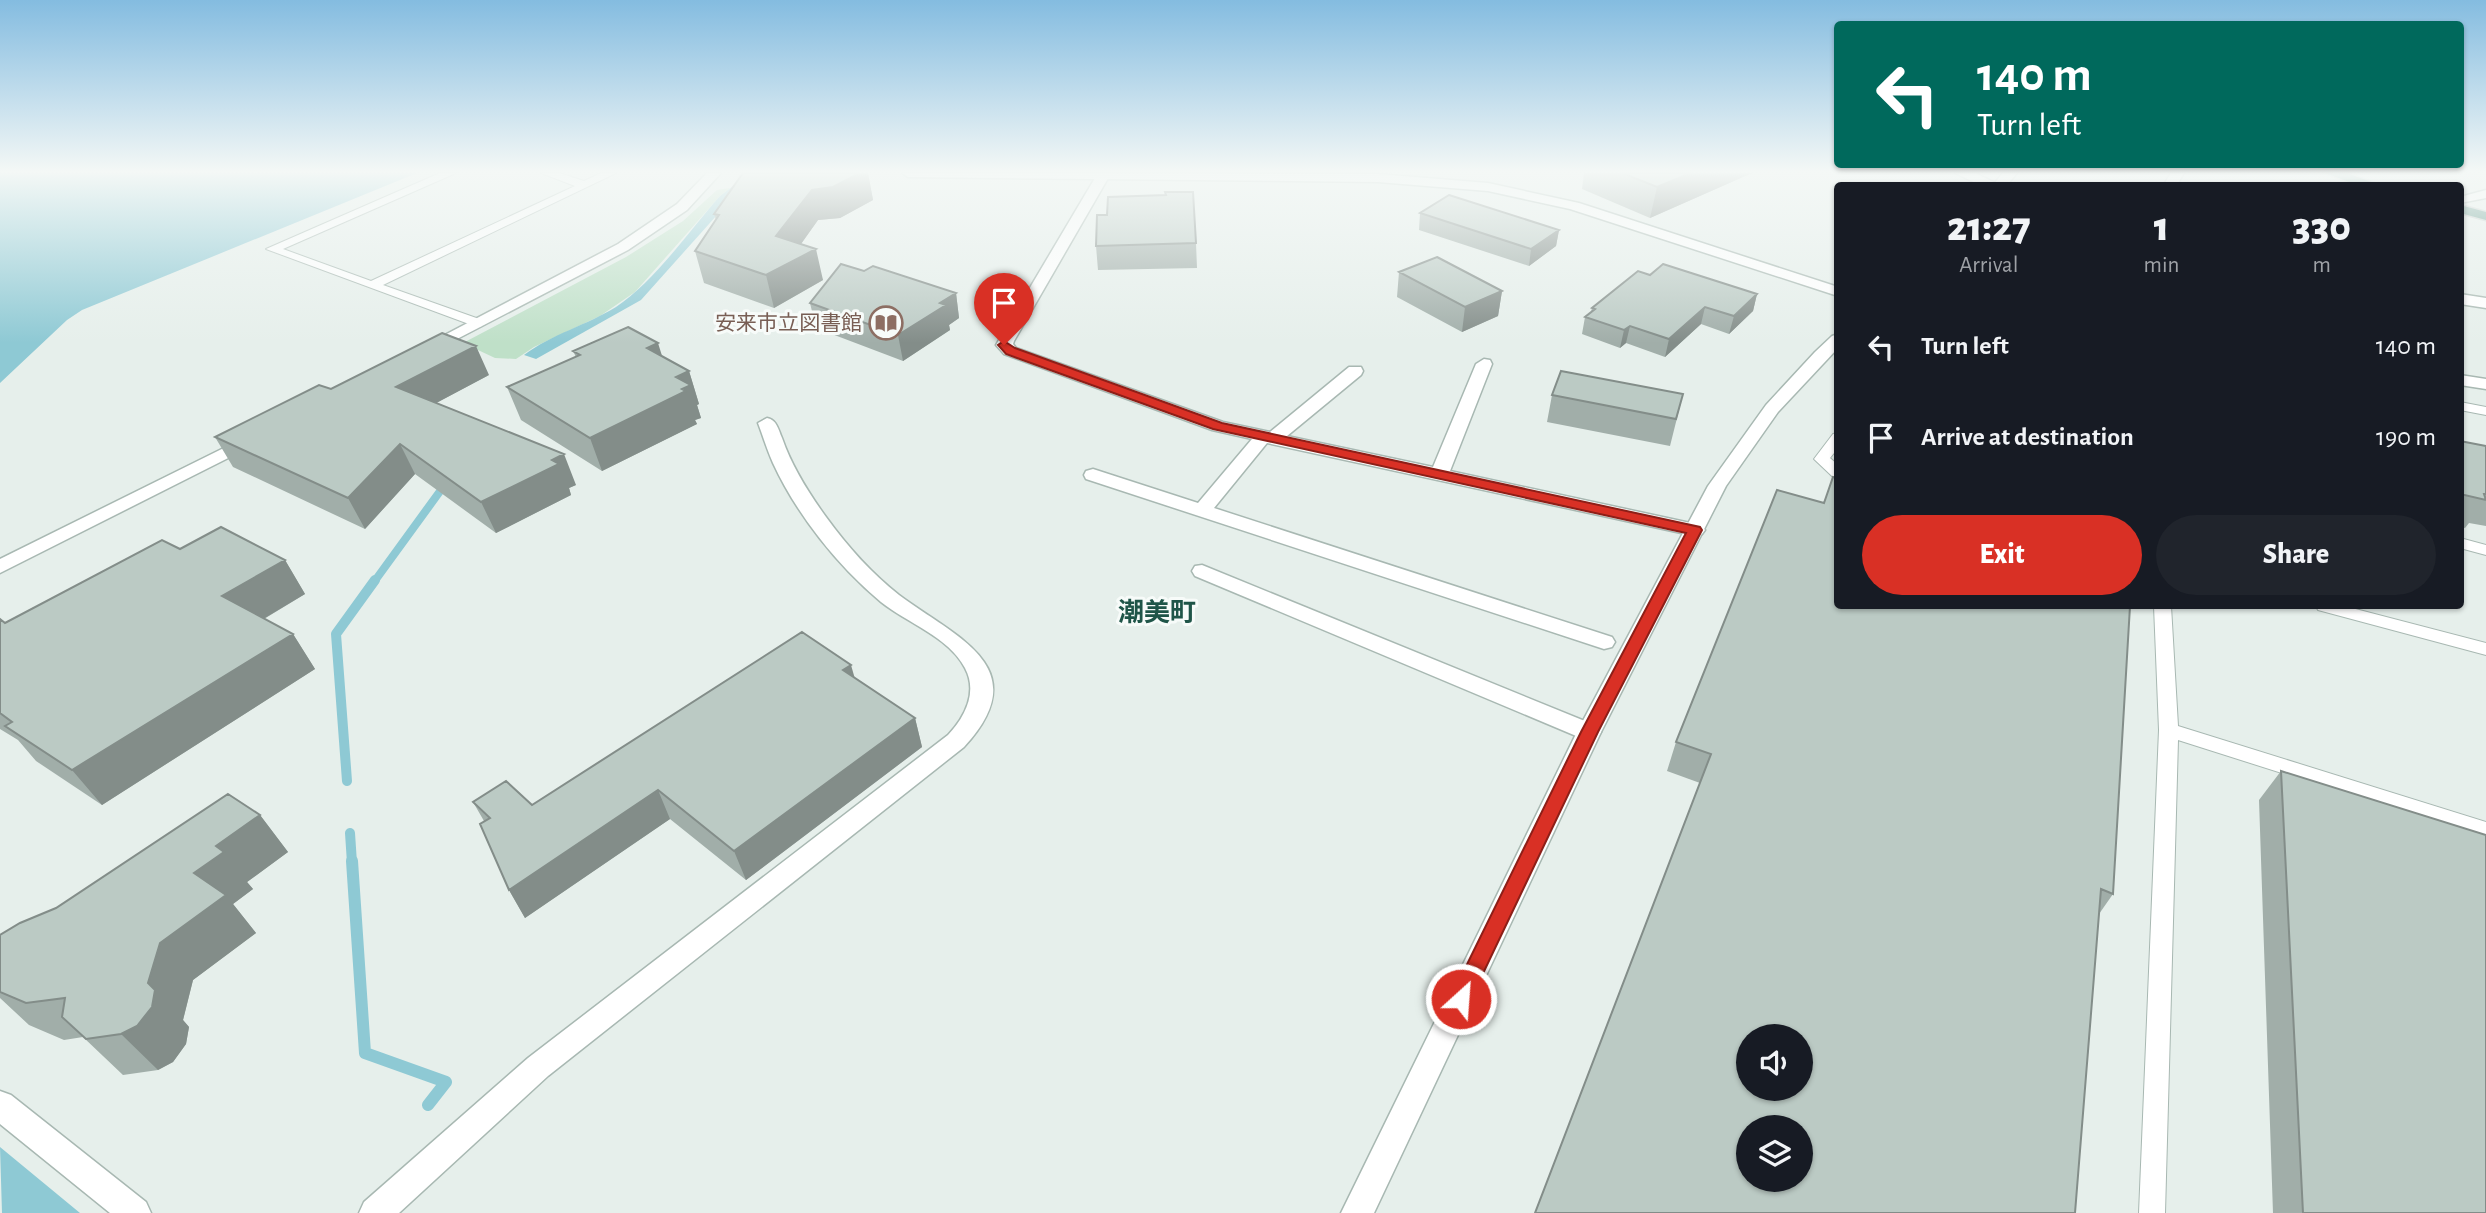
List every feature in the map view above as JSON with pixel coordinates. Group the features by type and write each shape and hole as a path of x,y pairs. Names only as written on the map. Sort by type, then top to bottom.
{"street":[{"path":"416,354 623,247 649,230"},
{"path":"1072,230 1004,345 1010,351 1218,426 1695,530"},
{"path":"1649,230 1834,291"},
{"path":"2464,300 2486,303"},
{"path":"1357,1213 1589,732 1695,530 1739,450 1803,371 1834,343"},
{"path":"1439,475 1484,364"},
{"path":"1202,510 1268,438 1355,371"},
{"path":"2464,381 2486,384"},
{"path":"375,1213 538,1067 956,741 974,719 981,690 979,676 972,660 953,642 873,584 812,512 783,465 767,423"},
{"path":"0,567 269,430"},
{"path":"1093,475 1604,642"},
{"path":"1202,571 1589,732"},
{"path":"0,1105 135,1213"}],"lane":[{"path":"318,230 272,249 477,323"},
{"path":"372,285 490,230"},
{"path":"2464,408 2486,411"},
{"path":"1834,442 1822,459 1834,470"},
{"path":"2464,544 2486,550"},
{"path":"2152,1213 2169,730 2162,609"},
{"path":"2335,609 2486,649"},
{"path":"2169,730 2486,830"}],"green space":[{"path":"669,230 690,230 635,292 600,316 534,347 516,359 495,358 463,343 626,257"}],"water":[{"path":"0,230 279,230 82,310 67,320 0,383"},
{"path":"692,230 704,230 641,300 536,359 524,355 546,341 616,307 658,270"},
{"path":"0,1147 80,1213 2,1213"}],"building":[{"path":"709,230 781,230 776,236 816,249 766,275 695,251"},
{"path":"1097,230 1195,230 1196,243 1096,246"},
{"path":"1471,230 1559,230 1531,249"},
{"path":"1437,257 1502,291 1465,307 1399,272"},
{"path":"841,264 864,271 873,266 956,293 940,303 946,305 898,335 810,303"},
{"path":"1663,264 1757,294 1734,316 1705,307 1669,339 1630,326 1624,330 1585,317 1595,309 1592,308 1638,271 1650,275"},
{"path":"628,327 658,343 647,348 689,371 676,377 691,385 682,389 686,391 590,438 507,387 580,355 573,351"},
{"path":"442,333 476,346 396,387 564,454 552,460 559,464 481,502 400,444 348,498 215,437 319,385 331,389"},
{"path":"1561,371 1683,394 1676,419 1552,395"},
{"path":"2464,442 2486,446 2486,500 2464,495"},
{"path":"1834,477 1834,609 2130,609 2113,894 2101,889 2075,1213 1535,1213 1711,754 1676,742 1777,490 1824,503"},
{"path":"221,527 285,560 222,596 293,634 72,770 5,726 12,722 0,713 0,619 5,623 162,540 180,549"},
{"path":"802,632 851,665 843,670 915,718 734,851 658,790 509,890 480,824 490,818 473,802 506,781 532,805"},
{"path":"2281,771 2486,835 2486,1213 2303,1213"},
{"path":"228,794 260,815 216,846 224,852 194,873 226,895 160,943 148,983 155,990 152,1007 137,1026 121,1034 86,1039 62,1017 65,998 26,1003 0,992 0,935 20,923 56,908"}],"waterway":[{"path":"374,582 446,483"},
{"path":"347,781 336,634 375,580"},
{"path":"350,833 352,863"},
{"path":"352,861 365,1053 446,1082 428,1105"}],"place":[{"name":"安来市立図書館","path":"886,323"}],"district":[{"name":"潮美町","path":"1157,612"}],"route":[{"path":"1004,345 1010,351 1218,426 1695,530 1589,732 1461,999"}]}
